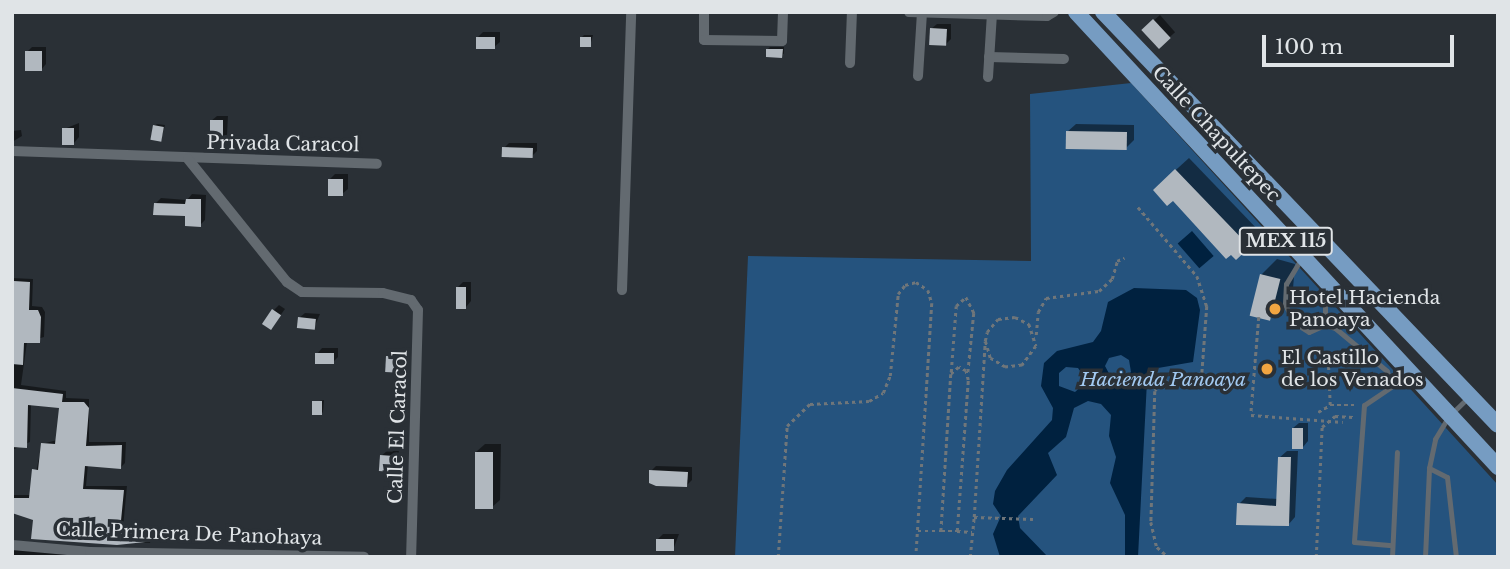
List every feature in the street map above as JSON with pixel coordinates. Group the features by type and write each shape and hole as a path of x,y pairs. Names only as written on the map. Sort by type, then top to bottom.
{"main road":[{"name":"Calle Chapultepec","path":"1076,12 1448,417 1498,467"},
{"name":"Calle Chapultepec","path":"1103,12 1498,425"}],"street":[{"path":"622,290 631,12"},
{"path":"704,12 704,40 782,41 783,12"},
{"path":"850,63 852,12"},
{"path":"909,12 1048,13"},
{"path":"918,76 922,13"},
{"path":"988,77 992,14"},
{"path":"989,57 1064,59"},
{"name":"Privada Caracol","path":"12,151 131,152 188,159 377,164"},
{"name":"Calle El Caracol","path":"188,159 288,282 302,292 383,293 411,300 419,325 411,557"},
{"name":"Calle Primera De Panohaya","path":"12,545 90,552 364,557"}],"lane":[{"path":"1302,258 1286,284 1285,305 1296,324 1309,331 1325,325 1361,345 1387,371 1391,387 1364,405 1354,542 1392,545"},
{"path":"1325,325 1325,302 1335,294"},
{"path":"1425,557 1429,468 1435,439 1448,417 1470,396"},
{"path":"1392,557 1397,452"},
{"path":"1429,468 1447,477 1456,557"}],"path":[{"path":"1138,208 1197,276 1208,306 1202,374 1166,379 1155,391 1151,522 1157,547 1168,557"},
{"path":"985,341 997,363 1014,367 1033,354 1038,312 1046,299 1099,291 1112,279 1117,261 1124,258"},
{"path":"778,557 787,426 810,404 869,401 883,393 890,376 898,294 905,285 915,282 928,290 932,303 916,557"},
{"path":"941,531 956,306 966,296 974,313 957,531"},
{"path":"970,557 985,341 991,325 1007,317 1023,319 1036,338"},
{"path":"1259,317 1251,415 1343,422"},
{"path":"1328,360 1330,405"},
{"path":"951,374 962,367 968,380"},
{"path":"1318,412 1330,405 1364,405"},
{"path":"1316,557 1322,428 1335,416 1364,417"},
{"path":"974,517 1033,519"},
{"path":"918,531 972,532"}],"green space":[{"name":"Hacienda Panoaya","path":"1131,83 1498,485 1498,557 735,557 748,256 1031,261 1030,94"}],"shaded area":[{"path":"1192,231 1214,256 1199,268 1178,243"},
{"path":"1134,288 1186,290 1197,298 1200,310 1193,362 1158,368 1147,381 1138,557 1125,557 1125,515 1110,483 1116,457 1109,436 1111,415 1101,404 1088,401 1074,408 1066,437 1048,453 1057,475 1018,516 1020,528 1048,557 1000,557 993,534 1001,516 993,504 995,491 1007,470 1052,420 1053,408 1041,386 1044,363 1057,351 1093,342 1101,331 1108,302","holes":["1121,355 1129,360 1131,372 1122,381 1113,381 1105,366 1109,358","1066,367 1078,368 1083,375 1084,384 1075,392 1059,386 1059,373"]}],"building":[{"path":"1153,19 1171,38 1159,49 1141,30"},
{"path":"930,28 947,29 946,46 929,45"},
{"path":"476,37 495,37 495,49 476,49"},
{"path":"580,37 591,37 591,47 580,47"},
{"path":"766,49 783,49 782,58 766,57"},
{"path":"25,51 42,51 42,71 25,71"},
{"path":"210,120 223,120 223,142 210,142"},
{"path":"153,125 164,127 161,142 150,140"},
{"path":"62,128 74,128 74,145 62,145"},
{"path":"1066,131 1127,132 1127,150 1066,149"},
{"path":"502,147 533,148 533,158 502,157"},
{"path":"1175,169 1250,247 1236,260 1231,255 1226,259 1173,201 1167,206 1153,190"},
{"path":"328,179 343,179 343,196 328,196"},
{"path":"186,199 201,199 201,227 185,226 185,216 153,215 154,203 185,204"},
{"path":"1260,274 1280,279 1270,321 1250,316"},
{"path":"14,281 30,282 29,310 38,310 41,317 40,343 24,343 23,365 12,364"},
{"path":"456,287 466,287 466,309 456,309"},
{"path":"272,309 281,315 271,330 262,324"},
{"path":"298,317 316,319 315,330 297,328"},
{"path":"315,353 334,353 334,364 315,364"},
{"path":"386,356 406,357 405,373 385,372"},
{"path":"12,388 63,394 62,402 84,402 89,408 86,446 122,445 121,469 85,466 83,489 124,490 120,531 164,531 164,540 117,545 31,539 33,520 12,513 12,498 29,498 32,469 38,470 41,443 55,444 59,408 28,405 27,448 12,447"},
{"path":"312,401 322,401 322,415 312,415"},
{"path":"1292,428 1303,428 1303,449 1292,449"},
{"path":"475,452 493,452 493,509 475,509"},
{"path":"380,455 394,456 393,472 379,471"},
{"path":"1278,457 1291,457 1289,526 1236,525 1237,503 1276,506"},
{"path":"649,470 688,472 687,487 656,486 649,483"},
{"path":"656,539 674,539 674,551 656,551"}],"place":[{"name":"Hotel Hacienda Panoaya","path":"1275,309"},
{"name":"El Castillo de los Venados","path":"1267,369"}]}
